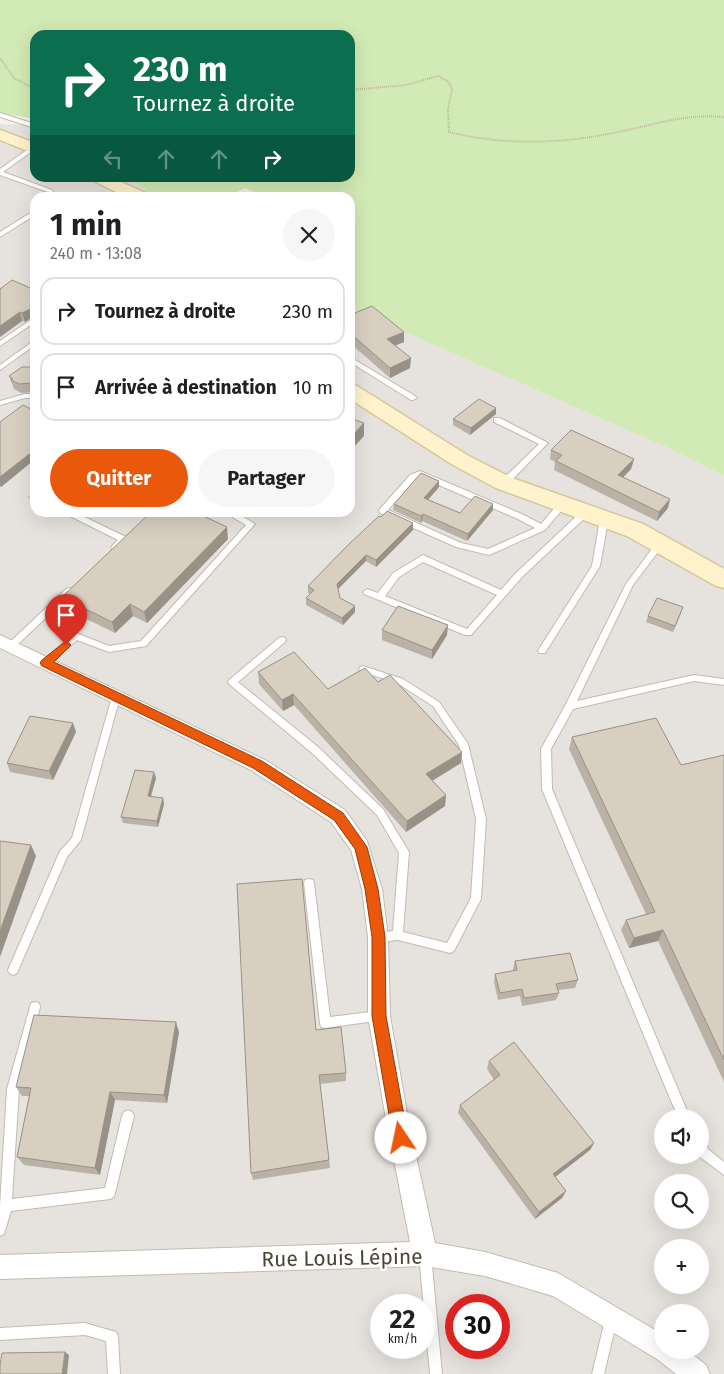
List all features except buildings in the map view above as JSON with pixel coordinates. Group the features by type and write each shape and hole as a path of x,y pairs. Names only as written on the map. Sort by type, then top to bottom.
{"street":[{"path":"0,135 30,147"},
{"path":"108,182 129,192"},
{"path":"355,393 460,460 504,483 635,530 724,580"},
{"path":"6,644 258,765 338,816 360,847 388,936 379,1016 397,1118 425,1254"},
{"name":"Rue Louis Lépine","path":"0,1267 425,1254 485,1264 558,1285 654,1343"},
{"name":"Rue Louis Lépine","path":"677,1359 696,1374"}],"lane":[{"path":"0,115 30,124"},
{"path":"0,173 30,152"},
{"path":"0,173 51,192"},
{"path":"0,235 30,215"},
{"path":"0,344 30,323"},
{"path":"0,368 30,346"},
{"path":"355,363 413,398"},
{"path":"0,403 30,396"},
{"path":"497,420 544,443 504,483"},
{"path":"542,528 521,517 420,474 413,477 383,511 460,545 489,552 542,528 562,504"},
{"path":"367,592 468,633 519,575 595,516"},
{"path":"542,651 596,566 595,516"},
{"path":"77,517 123,539"},
{"path":"46,663 76,636 109,649 143,644 251,524 238,517"},
{"path":"109,553 130,532"},
{"path":"660,544 630,584 570,706 546,750 547,789 680,1109"},
{"path":"380,597 396,575 423,558 502,594"},
{"path":"6,644 74,586"},
{"path":"282,640 232,682 315,750 380,812 404,852 388,936 450,948 476,899 481,819 463,744 436,704 400,682 363,669"},
{"path":"570,706 694,678 724,682"},
{"path":"13,970 63,854 76,840 116,697"},
{"path":"309,883 325,1023 379,1016"},
{"path":"0,1230 6,1206 13,1089 35,1007"},
{"path":"6,1206 110,1193 128,1116"},
{"path":"709,1157 724,1169"},
{"path":"425,1254 436,1374"},
{"path":"598,1374 612,1318"},
{"path":"0,1334 85,1329 112,1336 114,1374"}],"path":[{"path":"0,58 12,75 30,87"},
{"path":"355,90 381,89 423,82 438,76 449,82 452,90 448,109 449,132 463,137 480,139 562,139 607,134 646,124 684,118 724,117"}],"shaded area":[{"path":"0,124 30,125 30,182 137,182 148,192 30,192 30,517 355,517 355,310 666,447 724,476 724,1374 0,1374"}],"green space":[{"path":"0,0 724,0 724,476 666,447 355,310 355,192 254,192 245,188 237,192 148,192 136,182 355,182 355,30 30,30 30,118 0,113"}],"route":[{"path":"66,645 46,663 258,765 338,816 360,847 372,889 378,937 379,1016 401,1138"}]}
